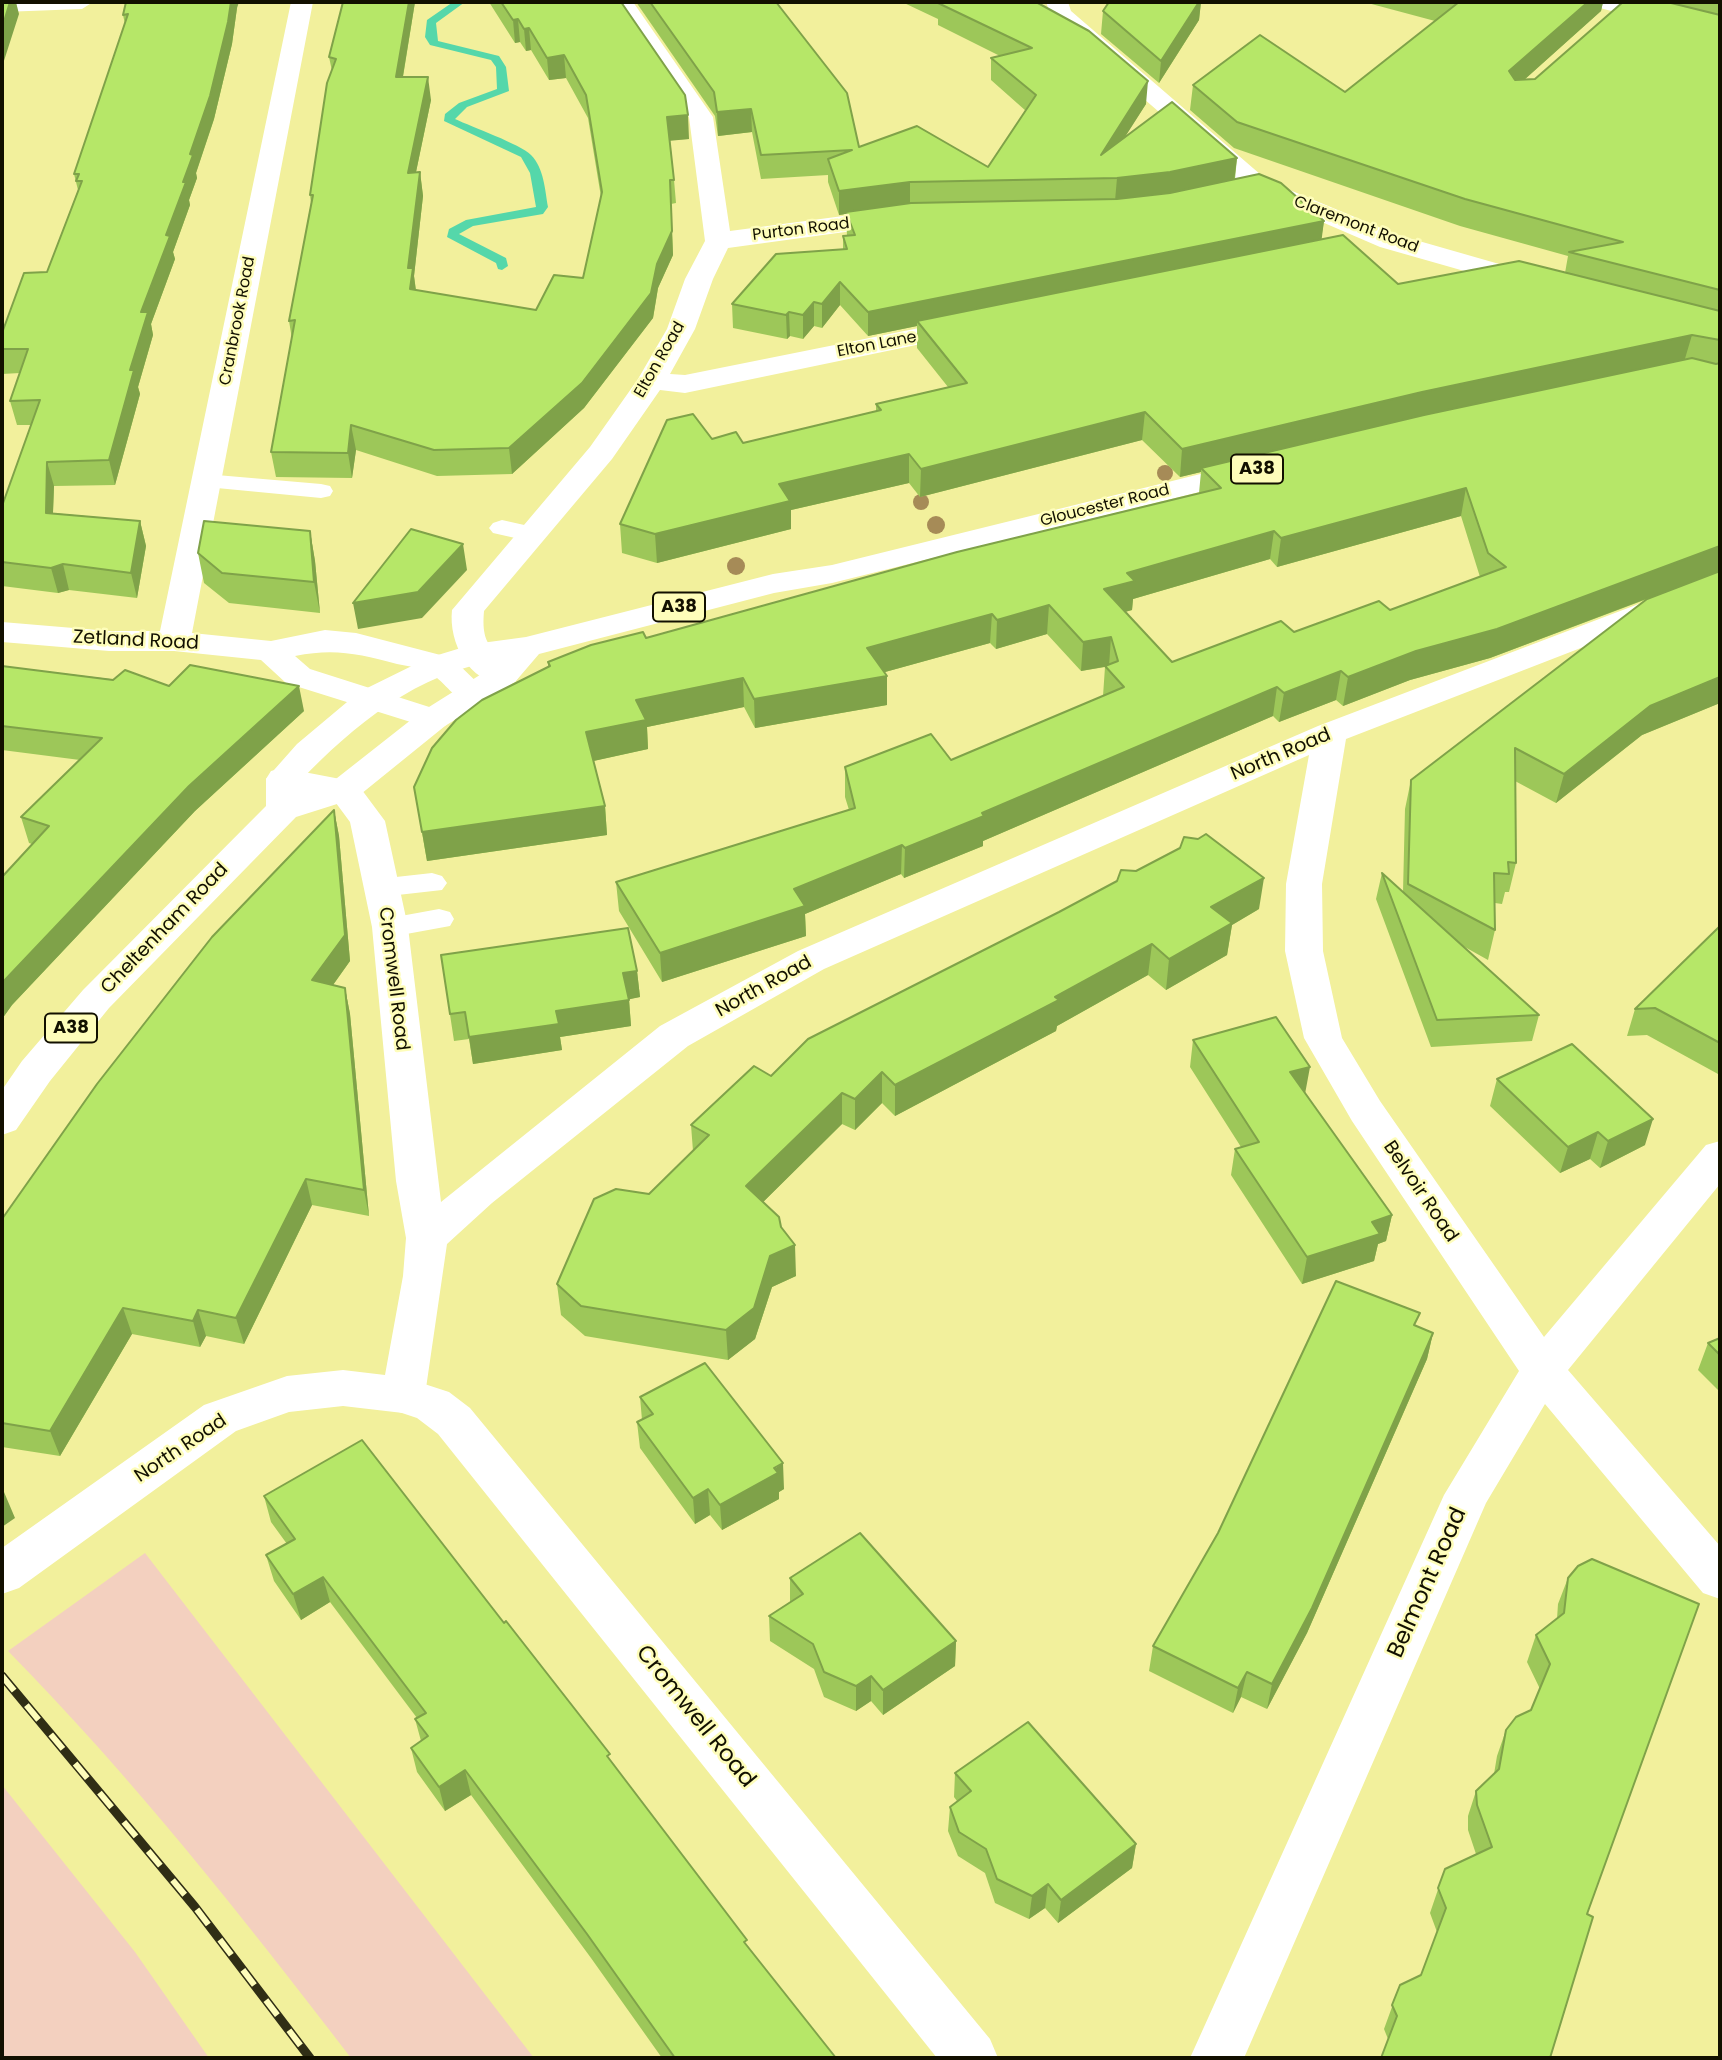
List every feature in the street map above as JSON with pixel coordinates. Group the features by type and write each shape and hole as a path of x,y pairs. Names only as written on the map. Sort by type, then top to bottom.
{"street":[{"path":"2,5 82,2"},
{"name":"Cranbrook Road","path":"174,641 302,2"},
{"path":"622,2 701,117 718,240"},
{"name":"Claremont Road","path":"1057,2 1060,14 1258,186 1389,240 1559,289"},
{"path":"1609,11 1720,32"},
{"path":"1233,192 1258,186"},
{"name":"Purton Road","path":"718,240 923,215"},
{"name":"Elton Road","path":"474,654 465,629 468,610 601,453 652,380 681,329 718,240"},
{"path":"1349,249 1389,240"},
{"name":"Elton Lane","path":"652,380 685,384 996,320"},
{"name":"Gloucester Road","path":"440,666 474,654 527,647 773,584 832,574 1273,465"},
{"name":"North Road","path":"427,1237 478,1192 674,1036 811,960 1330,733 1720,583"},
{"name":"Zetland Road","path":"2,632 109,641 174,641 271,651 325,640 375,647 440,666 471,693"},
{"path":"283,794 344,790 433,719 503,675 527,647"},
{"path":"271,651 298,676 433,719"},
{"path":"474,654 503,675"},
{"name":"A38","path":"371,699 440,666"},
{"name":"Cheltenham Road","path":"2,1120 36,1071 96,999 283,794 309,752 371,699"},
{"name":"Belvoir Road","path":"1330,733 1304,884 1304,951 1323,1038 1366,1111 1542,1370 1720,1579"},
{"name":"Cromwell Road","path":"344,790 368,821 390,927 416,1181 427,1237"},
{"name":"Belmont Road","path":"1217,2058 1467,1496 1542,1370 1720,1156"},
{"path":"403,1395 424,1276 427,1237"},
{"name":"North Road","path":"2,1574 219,1418 287,1394 342,1388 403,1395"},
{"name":"Cromwell Road","path":"403,1395 433,1405 454,1421 971,2058"}],"lane":[{"path":"205,481 321,491"},
{"path":"502,528 533,534"},
{"path":"380,887 432,883"},
{"path":"390,927 439,919"}],"shaded area":[{"path":"145,1553 534,2058 351,2058 186,1849 99,1748 8,1651"},
{"path":"2,1785 135,1952 209,2058 2,2058"}],"building":[{"path":"2,2 10,2 2,28"},
{"path":"126,2 231,2 210,96 183,182 186,182 166,235 170,236 141,312 148,312 130,370 134,370 109,460 47,462 46,513 140,521 131,573 63,564 51,568 2,562 2,506 40,400 10,401 28,349 2,349 2,333 24,273 47,272 82,181 76,181 79,174 74,174 128,14 123,15"},
{"path":"343,2 409,2 396,77 428,77 408,173 420,172 408,268 413,268 410,289 536,310 554,275 583,278 602,192 586,95 564,55 547,58 529,28 524,29 518,19 513,20 501,2 621,2 685,95 688,115 667,117 674,180 670,180 672,231 657,264 651,293 582,383 509,448 434,450 351,425 348,453 271,452 295,320 289,321 313,195 310,195 327,83 336,59 329,57"},
{"path":"650,2 776,2 847,93 859,147 917,126 988,167 1036,95 991,58 1032,48 938,3 1036,2 1089,31 1148,81 1101,155 1172,102 1237,158 1170,172 1117,178 910,182 839,191 828,159 852,150 761,155 751,109 717,112 714,92"},
{"path":"1109,2 1199,2 1161,61 1103,11"},
{"path":"1459,2 1588,2 1509,71 1515,80 1535,79 1623,2 1667,2 1720,15 1720,290 1569,252 1623,242 1465,199 1237,122 1193,85 1260,35 1345,92"},
{"path":"1259,174 1281,183 1324,221 868,312 840,282 822,304 814,302 803,315 789,312 786,315 732,304 776,254 847,249 843,236 855,235 846,212 911,203 1117,199 1170,193"},
{"path":"1343,235 1398,284 1519,261 1720,311 1720,340 1692,335 1422,392 1182,449 1145,412 921,469 909,454 779,484 790,501 655,534 620,524 667,420 693,414 712,439 736,432 743,443 881,410 876,404 967,383 917,321"},
{"path":"1692,358 1720,363 1720,546 1497,629 1416,651 1348,677 1341,671 1284,693 1277,687 982,813 984,816 905,848 902,845 794,889 805,906 660,953 616,882 855,808 845,767 931,734 951,760 1124,687 1105,666 1118,661 1111,637 1083,642 1049,605 997,620 992,614 867,648 887,676 754,699 743,678 636,700 646,720 586,732 605,806 422,832 414,787 432,748 456,720 482,700 550,666 548,662 591,645 643,632 646,638 957,552 1221,488 1201,468 1424,415","holes":["1466,488 1488,553 1506,567 1390,610 1379,601 1294,632 1281,621 1172,662 1104,589 1135,581 1127,573 1274,531 1281,538"]},
{"path":"204,521 310,531 314,582 222,573 198,553"},
{"path":"411,529 463,544 418,592 353,603"},
{"path":"1720,571 1720,677 1650,706 1564,774 1515,748 1516,863 1508,862 1509,874 1494,873 1495,930 1408,884 1411,780 1647,599"},
{"path":"190,665 299,686 189,786 2,983 2,877 49,826 21,817 102,738 2,726 2,666 113,680 125,670 169,686"},
{"path":"334,810 345,935 312,980 345,988 364,1190 306,1179 236,1318 198,1310 193,1321 123,1308 50,1431 2,1423 2,1219 97,1084 212,937"},
{"path":"1206,834 1264,878 1211,907 1232,923 1169,959 1152,944 1055,997 1059,1000 895,1085 882,1072 855,1099 842,1093 746,1186 779,1217 781,1227 795,1245 770,1256 754,1308 726,1330 581,1306 557,1284 594,1199 616,1189 649,1194 709,1135 691,1125 754,1066 771,1076 808,1039 1117,881 1121,870 1136,871 1180,848 1184,837 1198,839"},
{"path":"1382,873 1539,1015 1437,1020"},
{"path":"1719,927 1720,1043 1655,1008 1635,1009"},
{"path":"628,928 637,971 623,973 629,1000 556,1011 559,1024 469,1037 465,1012 450,1014 441,955"},
{"path":"1276,1017 1310,1067 1290,1072 1392,1215 1372,1222 1380,1234 1307,1257 1235,1149 1259,1142 1193,1040"},
{"path":"1572,1044 1653,1119 1608,1141 1598,1132 1568,1147 1497,1079"},
{"path":"1336,1281 1420,1313 1414,1325 1433,1333 1312,1608 1272,1684 1247,1672 1238,1688 1153,1646 1218,1533"},
{"path":"1720,1338 1720,1355 1708,1343"},
{"path":"705,1363 783,1463 774,1468 778,1473 720,1505 708,1489 693,1498 637,1422 653,1414 640,1397"},
{"path":"362,1440 610,1754 607,1756 747,1940 744,1942 836,2058 675,2058 465,1770 439,1787 411,1748 428,1736 415,1719 426,1713 323,1577 293,1594 266,1555 295,1539 264,1496"},
{"path":"860,1533 956,1641 883,1690 871,1676 856,1686 824,1672 813,1644 769,1616 803,1594 790,1578"},
{"path":"1592,1559 1699,1604 1587,1914 1593,1917 1550,2058 1381,2058 1397,2016 1392,2005 1400,1985 1421,1975 1446,1908 1438,1888 1445,1869 1492,1847 1477,1805 1476,1791 1499,1769 1506,1730 1516,1717 1531,1710 1550,1664 1536,1635 1564,1613 1568,1578 1578,1566"},
{"path":"1028,1722 1136,1844 1061,1900 1048,1884 1032,1896 997,1879 986,1849 959,1832 950,1807 971,1791 955,1773"}],"waterway":[{"path":"460,2 431,22 430,37 434,43 495,58 501,67 503,91 463,105 449,116 450,121 525,155 535,173 540,193 542,207 539,211 470,223 453,232 453,237 502,261 502,266"}],"railway":[{"path":"2,1676 195,1907 310,2058"}]}
